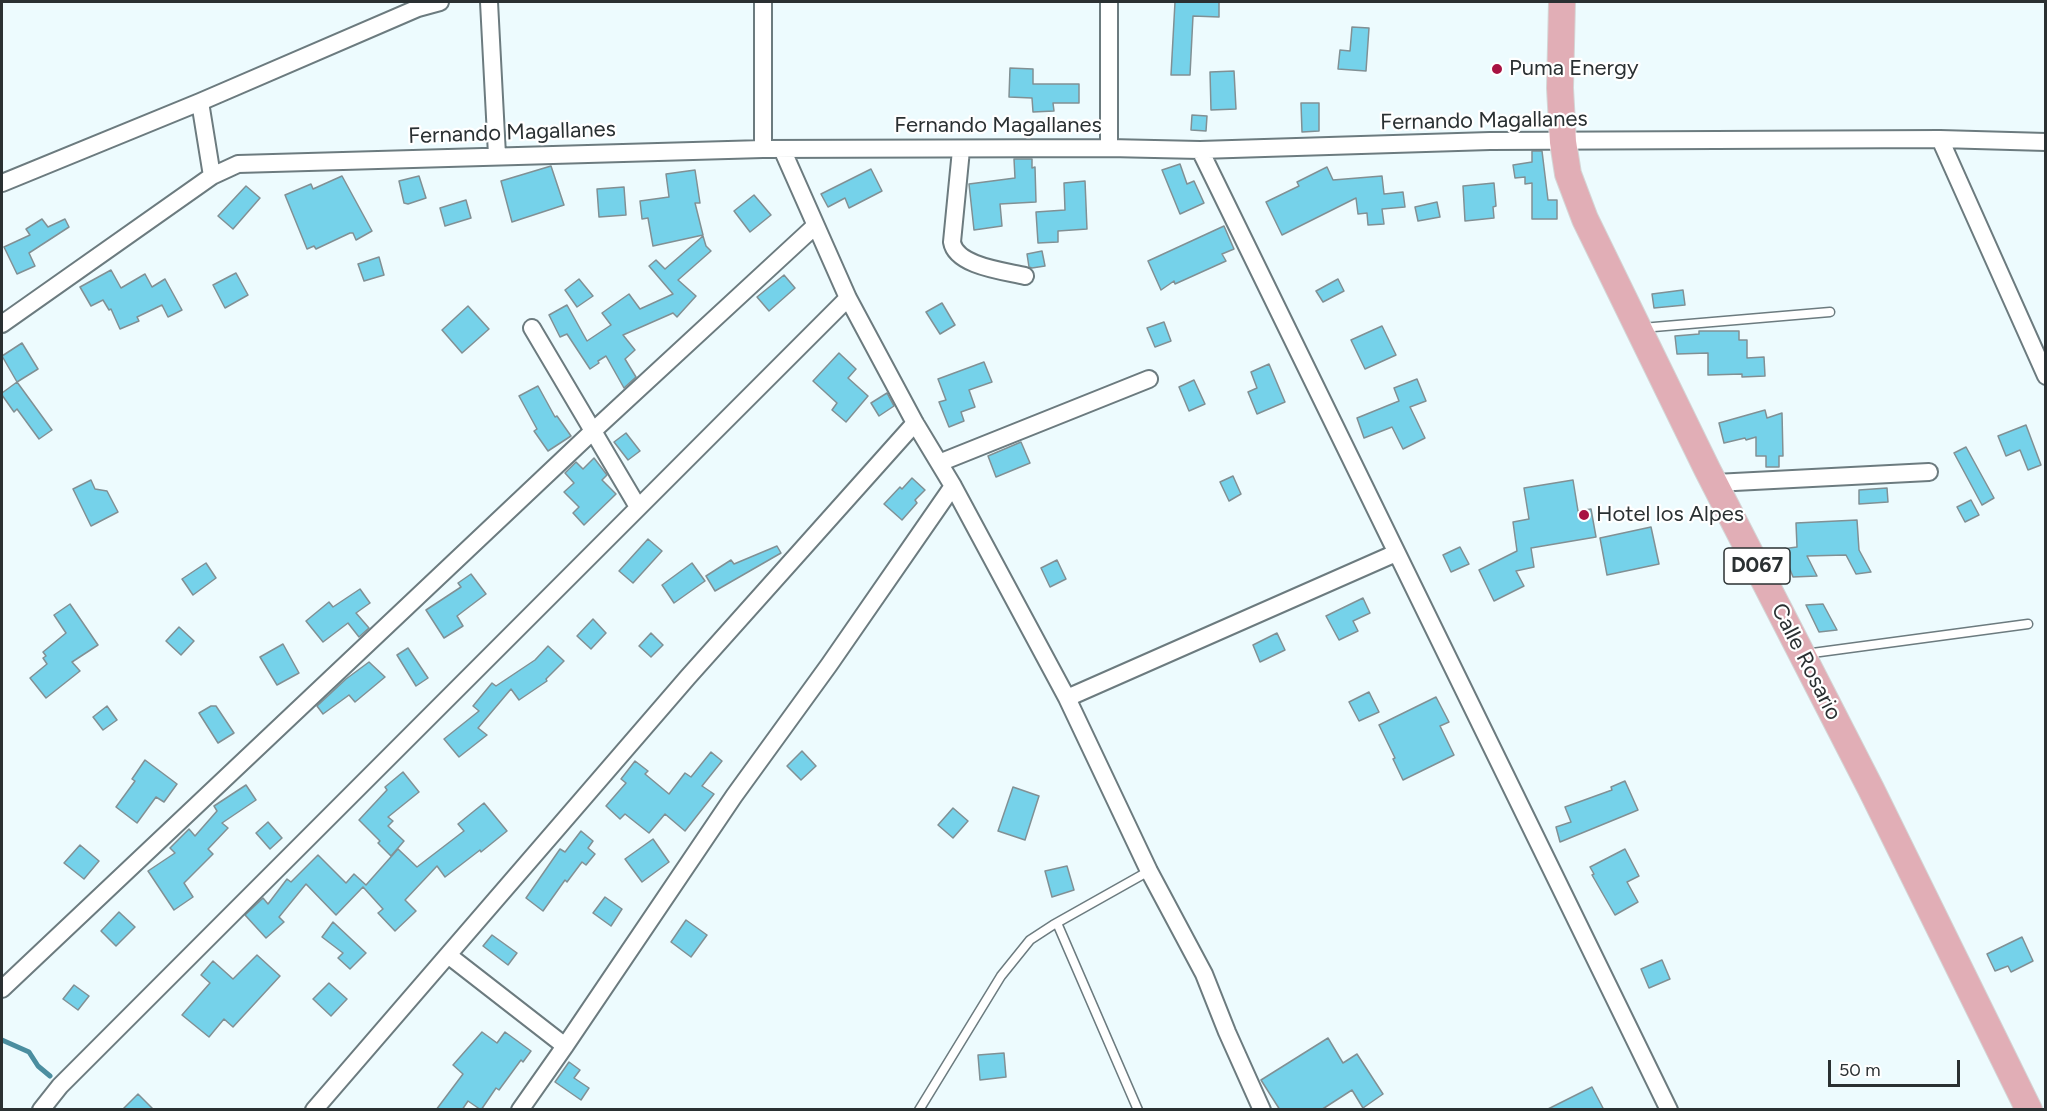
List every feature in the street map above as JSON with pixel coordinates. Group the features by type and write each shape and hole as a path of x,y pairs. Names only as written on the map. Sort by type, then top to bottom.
{"main road":[{"name":"Calle Rosario","path":"1562,2 1560,88 1563,142 1568,174 1585,219 1715,483 1953,953 2029,1110"}],"street":[{"path":"2,183 200,102 418,8 440,2"},
{"path":"489,2 497,155"},
{"path":"763,2 763,149"},
{"path":"1109,2 1109,148"},
{"path":"200,102 212,176"},
{"path":"1940,140 2046,376"},
{"name":"Fernando Magallanes","path":"2,324 212,176 238,164 763,149 1200,150 1490,141 1940,140 2046,142"},
{"path":"782,149 848,298 915,423 953,486 1067,698 1149,871 1204,974 1262,1110"},
{"path":"962,150 953,249 965,260 1025,276"},
{"path":"1200,150 1669,1110"},
{"path":"2,989 815,226"},
{"path":"41,1110 60,1086 848,298"},
{"path":"532,328 638,507"},
{"path":"939,463 1149,379"},
{"path":"314,1110 688,677 915,423"},
{"path":"1715,483 1929,472"},
{"path":"520,1110 734,796 829,665 953,486"},
{"path":"1067,698 1396,553"},
{"path":"448,955 565,1046"}],"lane":[{"path":"1638,328 1830,312"},
{"path":"1802,655 2028,624"},
{"path":"919,1110 1001,976 1030,940 1149,871"},
{"path":"1057,923 1138,1110"}],"building":[{"path":"1175,2 1219,2 1219,17 1193,16 1190,75 1171,75"},
{"path":"1352,27 1369,28 1366,71 1338,69 1340,50 1350,51"},
{"path":"1010,68 1033,69 1033,84 1079,84 1079,103 1053,103 1054,111 1033,112 1032,98 1009,97"},
{"path":"1234,71 1236,109 1211,110 1210,72"},
{"path":"1301,103 1319,103 1319,131 1302,132"},
{"path":"1192,115 1207,116 1206,131 1191,130"},
{"path":"1532,151 1542,151 1548,200 1557,200 1557,219 1532,219 1532,183 1525,184 1525,177 1515,178 1513,165 1532,162"},
{"path":"1014,159 1032,159 1032,168 1035,167 1036,202 1000,204 1002,226 974,230 969,184 1015,178"},
{"path":"1180,164 1187,184 1194,181 1204,203 1180,214 1162,170"},
{"path":"551,166 564,205 512,222 501,181"},
{"path":"1327,167 1333,180 1382,176 1384,194 1403,192 1405,207 1382,209 1384,224 1368,225 1367,213 1358,214 1356,198 1282,235 1266,202 1299,186 1297,182"},
{"path":"871,169 882,191 849,208 845,198 828,207 821,194"},
{"path":"695,170 700,203 695,203 703,235 653,246 648,218 642,219 640,201 669,197 666,174"},
{"path":"342,176 372,231 356,240 353,233 350,233 316,249 314,246 307,249 285,195 311,184 313,189"},
{"path":"419,176 426,198 408,204 404,203 399,181"},
{"path":"1085,181 1087,229 1058,231 1058,242 1038,243 1036,212 1065,210 1064,183"},
{"path":"1494,183 1496,206 1493,207 1494,218 1465,221 1463,186"},
{"path":"246,186 260,198 233,229 218,216"},
{"path":"624,187 626,215 599,217 597,189"},
{"path":"754,195 771,215 750,232 734,211"},
{"path":"466,200 471,218 445,226 440,208"},
{"path":"1437,202 1440,217 1418,221 1415,207"},
{"path":"42,219 48,227 65,219 69,227 29,253 35,266 17,274 4,247 30,235 26,229"},
{"path":"1224,226 1234,249 1222,254 1226,261 1175,284 1174,281 1161,290 1148,261"},
{"path":"703,236 706,246 711,251 678,280 696,296 677,317 673,313 623,335 635,350 625,359 636,377 624,388 606,356 590,369 567,334 560,337 549,315 567,305 587,341 611,325 602,313 629,294 640,309 673,294 649,266 656,260 665,269"},
{"path":"1042,251 1045,266 1029,267 1027,254"},
{"path":"379,257 384,275 364,281 358,264"},
{"path":"111,270 121,288 145,274 152,287 165,279 182,310 168,317 162,305 137,317 139,321 120,329 111,309 109,310 103,300 91,306 80,287"},
{"path":"236,273 248,295 225,308 213,285"},
{"path":"784,275 795,288 769,311 757,297"},
{"path":"579,279 593,296 577,307 565,290"},
{"path":"1338,279 1344,291 1323,302 1316,291"},
{"path":"1683,290 1685,305 1654,308 1652,294"},
{"path":"942,303 955,325 940,334 926,312"},
{"path":"468,306 489,329 462,353 442,330"},
{"path":"1164,322 1171,341 1155,347 1147,328"},
{"path":"1382,326 1396,355 1365,369 1351,340"},
{"path":"1699,331 1739,331 1739,340 1747,340 1747,358 1764,357 1765,376 1708,375 1708,353 1677,354 1675,336 1699,334"},
{"path":"22,343 38,369 17,382 2,356"},
{"path":"839,353 856,369 848,378 868,396 846,422 832,410 837,403 813,381"},
{"path":"984,362 992,382 969,390 975,407 961,412 964,421 949,427 939,402 946,400 938,379"},
{"path":"1269,364 1285,402 1257,414 1248,392 1257,388 1251,372"},
{"path":"1417,379 1426,401 1410,407 1425,438 1403,449 1392,427 1364,438 1357,418 1399,401 1394,388"},
{"path":"1194,380 1205,404 1189,411 1179,387"},
{"path":"17,382 52,430 39,439 17,409 14,412 2,395"},
{"path":"538,386 555,417 557,416 571,436 548,451 534,431 537,429 519,396"},
{"path":"887,393 894,406 879,416 871,403"},
{"path":"1765,410 1767,418 1782,413 1783,456 1779,456 1779,467 1766,467 1766,456 1756,456 1756,437 1724,443 1719,423"},
{"path":"2026,425 2041,465 2028,470 2020,450 2006,456 1998,436"},
{"path":"626,433 640,451 628,460 614,442"},
{"path":"1021,442 1030,463 996,477 988,456"},
{"path":"1966,447 1994,498 1982,505 1954,453"},
{"path":"594,458 607,475 602,480 616,494 584,525 573,513 579,507 564,492 574,483 565,473 576,462 583,469"},
{"path":"1233,476 1241,494 1229,501 1220,482"},
{"path":"912,478 925,490 915,500 917,503 902,520 884,504"},
{"path":"91,480 95,489 107,491 118,512 91,526 73,489"},
{"path":"1573,480 1578,511 1591,509 1596,537 1531,548 1534,567 1516,571 1524,586 1494,601 1479,570 1517,551 1513,522 1529,519 1524,488"},
{"path":"1887,488 1888,502 1859,504 1859,490"},
{"path":"1971,500 1979,515 1965,522 1957,507"},
{"path":"1857,520 1859,550 1871,572 1856,574 1846,555 1807,556 1817,576 1793,577 1782,549 1797,547 1796,523"},
{"path":"1651,527 1659,564 1607,575 1600,538"},
{"path":"648,539 662,551 633,583 619,571"},
{"path":"777,546 781,553 715,591 706,576 731,560 734,564"},
{"path":"1460,547 1469,564 1451,572 1443,555"},
{"path":"1057,560 1066,579 1050,587 1041,568"},
{"path":"206,563 216,578 193,595 182,579"},
{"path":"692,563 705,581 674,603 662,585"},
{"path":"471,574 486,594 457,616 463,626 444,638 426,610 461,587 458,583"},
{"path":"360,589 370,603 356,613 369,628 359,637 348,623 323,642 306,621 329,602 333,607"},
{"path":"1363,598 1370,613 1353,621 1358,631 1339,640 1326,616"},
{"path":"70,604 98,645 72,662 80,671 46,698 30,678 47,664 43,658 46,656 43,652 66,633 54,615"},
{"path":"1823,604 1837,630 1819,632 1806,605"},
{"path":"593,619 606,633 591,649 577,636"},
{"path":"179,627 194,641 181,655 166,641"},
{"path":"651,633 663,645 651,657 639,646"},
{"path":"1277,633 1285,650 1260,662 1253,645"},
{"path":"283,644 299,673 277,685 260,657"},
{"path":"548,646 564,661 546,679 547,681 519,700 511,689 478,728 487,735 459,757 444,739 479,711 473,706 492,683 496,686 535,660"},
{"path":"408,648 428,678 416,686 397,655"},
{"path":"369,662 385,677 355,702 349,695 323,714 317,706 346,679"},
{"path":"1369,692 1379,712 1359,721 1349,702"},
{"path":"1436,697 1449,722 1440,726 1454,755 1403,780 1379,725"},
{"path":"107,706 117,720 103,730 93,717"},
{"path":"211,706 216,706 234,733 218,743 199,713"},
{"path":"802,751 816,766 801,780 787,766"},
{"path":"711,752 722,761 702,786 714,794 685,831 665,814 649,833 625,814 620,819 606,806 626,783 621,779 635,761 648,771 645,774 669,794 685,773 691,777"},
{"path":"145,760 177,784 164,802 156,797 137,823 116,807 135,781 132,779"},
{"path":"403,772 419,792 388,817 393,821 388,826 404,841 391,856 359,820 387,790 385,787"},
{"path":"1625,781 1638,810 1560,842 1556,827 1571,822 1565,807 1612,790 1611,787"},
{"path":"246,785 256,800 222,823 228,828 208,849 213,854 184,883 193,897 174,910 148,871 175,853 170,848 189,829 195,836 217,811 214,806"},
{"path":"1013,787 1039,796 1025,840 998,831"},
{"path":"484,803 507,831 445,877 437,866 405,900 416,911 395,931 378,913 383,909 363,887 336,915 306,884 279,917 284,922 266,938 245,915 263,898 268,904 287,879 291,882 318,855 346,883 354,874 366,885 398,849 417,867 464,831 458,824"},
{"path":"953,808 968,821 953,838 938,825"},
{"path":"268,822 282,838 270,849 256,833"},
{"path":"581,831 593,841 588,848 595,854 586,865 582,862 567,882 565,880 543,911 526,898 560,849 565,852"},
{"path":"653,839 669,862 642,882 625,859"},
{"path":"80,845 99,861 84,879 64,863"},
{"path":"1625,849 1639,876 1627,882 1638,902 1615,915 1592,875 1594,874 1590,867"},
{"path":"1067,866 1074,890 1052,897 1045,871"},
{"path":"605,897 622,909 611,926 593,913"},
{"path":"119,912 135,927 116,946 101,931"},
{"path":"686,920 707,935 691,957 671,942"},
{"path":"333,922 366,953 350,969 338,958 343,953 322,937"},
{"path":"492,935 517,953 508,965 483,946"},
{"path":"2022,937 2033,961 2011,972 2008,966 1995,971 1987,954"},
{"path":"257,955 280,976 233,1027 224,1019 209,1037 182,1015 210,983 201,975 213,961 233,979"},
{"path":"1662,960 1670,979 1649,988 1641,969"},
{"path":"329,983 347,999 331,1016 313,999"},
{"path":"74,985 89,996 78,1010 63,999"},
{"path":"482,1032 497,1043 505,1032 531,1051 523,1062 521,1060 499,1090 496,1088 481,1110 468,1101 462,1110 436,1110 463,1074 453,1065"},
{"path":"1328,1038 1343,1063 1357,1054 1383,1094 1363,1108 1352,1090 1321,1110 1280,1110 1261,1080"},
{"path":"1004,1053 1006,1077 980,1080 978,1055"},
{"path":"569,1062 580,1070 574,1078 589,1088 581,1100 555,1082"},
{"path":"1592,1087 1604,1110 1546,1110"},
{"path":"138,1094 154,1110 122,1110"}],"waterway":[{"path":"2,1040 29,1052 38,1066 50,1076"}],"place":[{"name":"Puma Energy","path":"1497,69"},
{"name":"Hotel los Alpes","path":"1584,515"}]}
